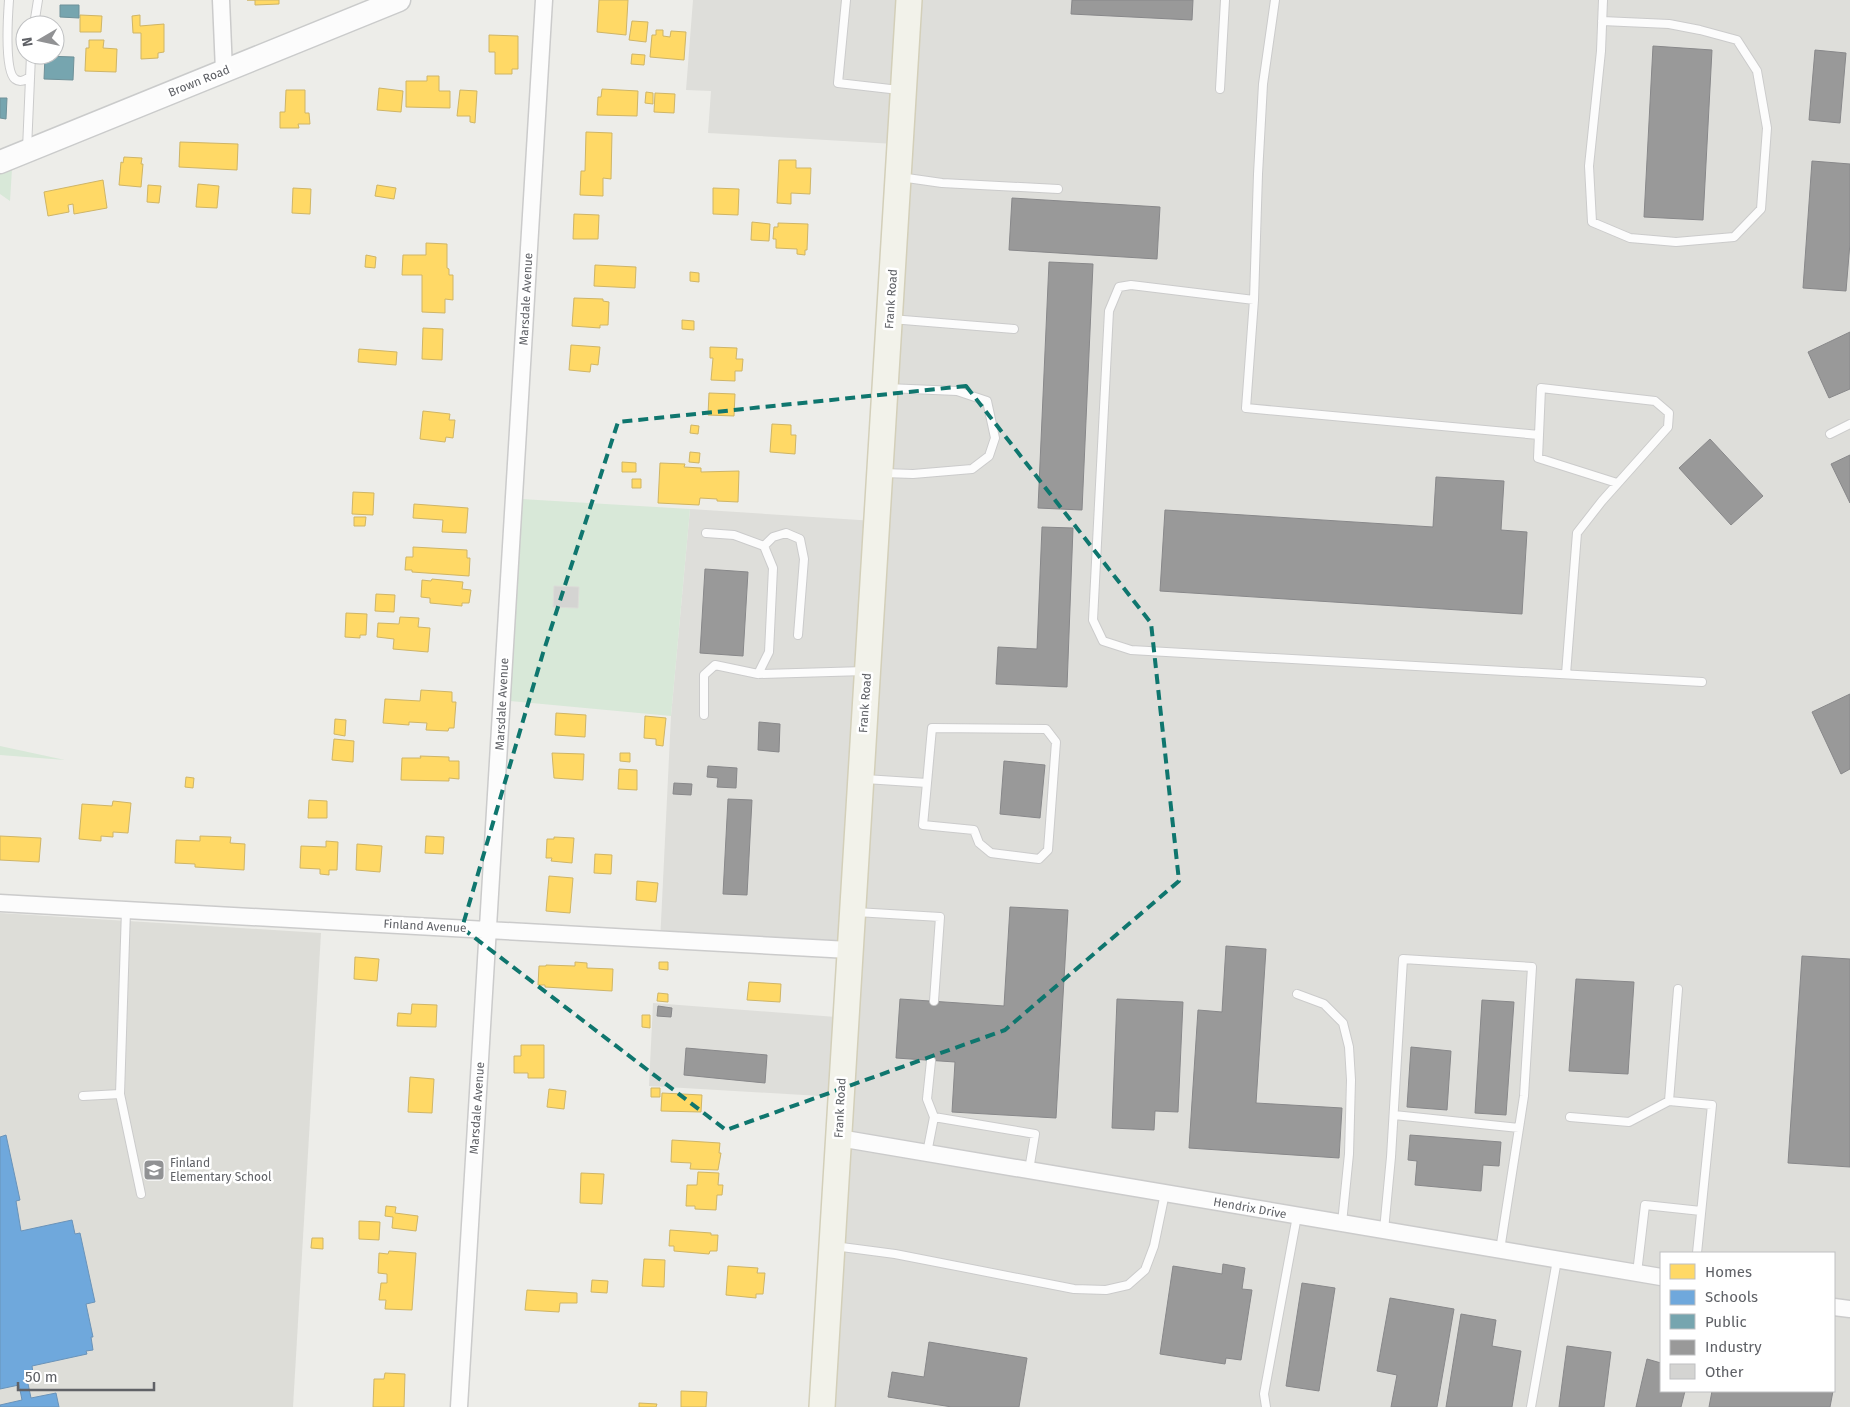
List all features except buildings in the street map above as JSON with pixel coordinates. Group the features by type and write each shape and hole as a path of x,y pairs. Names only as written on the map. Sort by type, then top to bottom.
{"main road":[{"name":"Brown Road","path":"0,162 399,0"},
{"name":"Frank Road","path":"822,1407 909,0"}],"street":[{"path":"221,0 224,71"},
{"name":"Marsdale Avenue","path":"459,1407 544,0"},
{"name":"Finland Avenue","path":"0,903 849,950"},
{"name":"Hendrix Drive","path":"838,1138 1660,1277"},
{"path":"1835,1306 1850,1309"}],"lane":[{"path":"9,0 8,39 10,72 15,80 18,81 30,78"},
{"path":"36,15 38,0"},
{"path":"846,0 838,83 903,90"},
{"path":"1220,90 1225,0"},
{"path":"1275,0 1263,84 1254,300 1246,408 1539,435"},
{"path":"1602,21 1668,24 1737,40 1757,71 1767,128 1761,209 1734,237 1676,242 1630,238 1592,222 1589,166 1603,0"},
{"path":"26,151 31,65"},
{"path":"898,177 942,183 1058,189"},
{"path":"1254,300 1131,285 1119,287 1109,311 1093,620 1103,641 1131,650 1702,682"},
{"path":"889,319 1014,328"},
{"path":"880,473 913,474 972,469 989,456 995,438 987,402 957,391 885,388"},
{"path":"1566,674 1577,533 1617,483 1668,426 1669,413 1654,401 1541,388 1538,458 1617,483"},
{"path":"1830,434 1850,424"},
{"path":"706,533 734,535 764,546 773,568 769,652 758,674"},
{"path":"764,546 773,537 786,533 800,539 804,559 798,635"},
{"path":"704,715 704,675 715,665 758,674 867,671"},
{"path":"932,728 1046,729 1056,742 1048,850 1039,859 991,853 979,843 974,830 923,824 926,784 932,728"},
{"path":"860,778 926,784"},
{"path":"126,910 120,1094 141,1194"},
{"path":"852,912 940,917 934,1001"},
{"path":"1384,1230 1394,1115 1402,959 1532,967 1524,1096 1500,1250"},
{"path":"1669,1102 1678,988"},
{"path":"1297,994 1324,1004 1343,1024 1349,1047 1351,1080 1349,1154 1342,1223"},
{"path":"927,1153 934,1117 927,1099 931,1061"},
{"path":"83,1096 120,1094"},
{"path":"1570,1117 1629,1122 1669,1102 1712,1105 1697,1252"},
{"path":"1394,1115 1519,1128"},
{"path":"934,1117 1035,1134 1029,1170"},
{"path":"832,1246 895,1254 1074,1289 1106,1290 1128,1285 1145,1270 1154,1246 1165,1194"},
{"path":"1637,1273 1645,1205 1701,1211"},
{"path":"1266,1407 1264,1394 1297,1216"},
{"path":"1531,1407 1557,1260"}],"highlighted area":[{"path":"966,386 1151,623 1179,881 1005,1030 726,1130 462,928 543,653 618,422"}],"shaded area":[{"path":"693,0 1850,0 1850,1407 819,1407 837,1097 649,1086 653,1003 836,1017 840,954 660,943 671,716 690,509 875,521 895,144 708,133 711,91 686,90"},
{"name":"Finland Elementary School","path":"0,913 321,933 293,1407 0,1407"}],"green space":[{"path":"12,169 10,201 0,194 0,173"},
{"path":"521,499 690,509 671,716 510,701"},
{"path":"0,746 65,760 0,755"}],"place":[{"name":"Finland Elementary School","path":"154,1170"}]}
